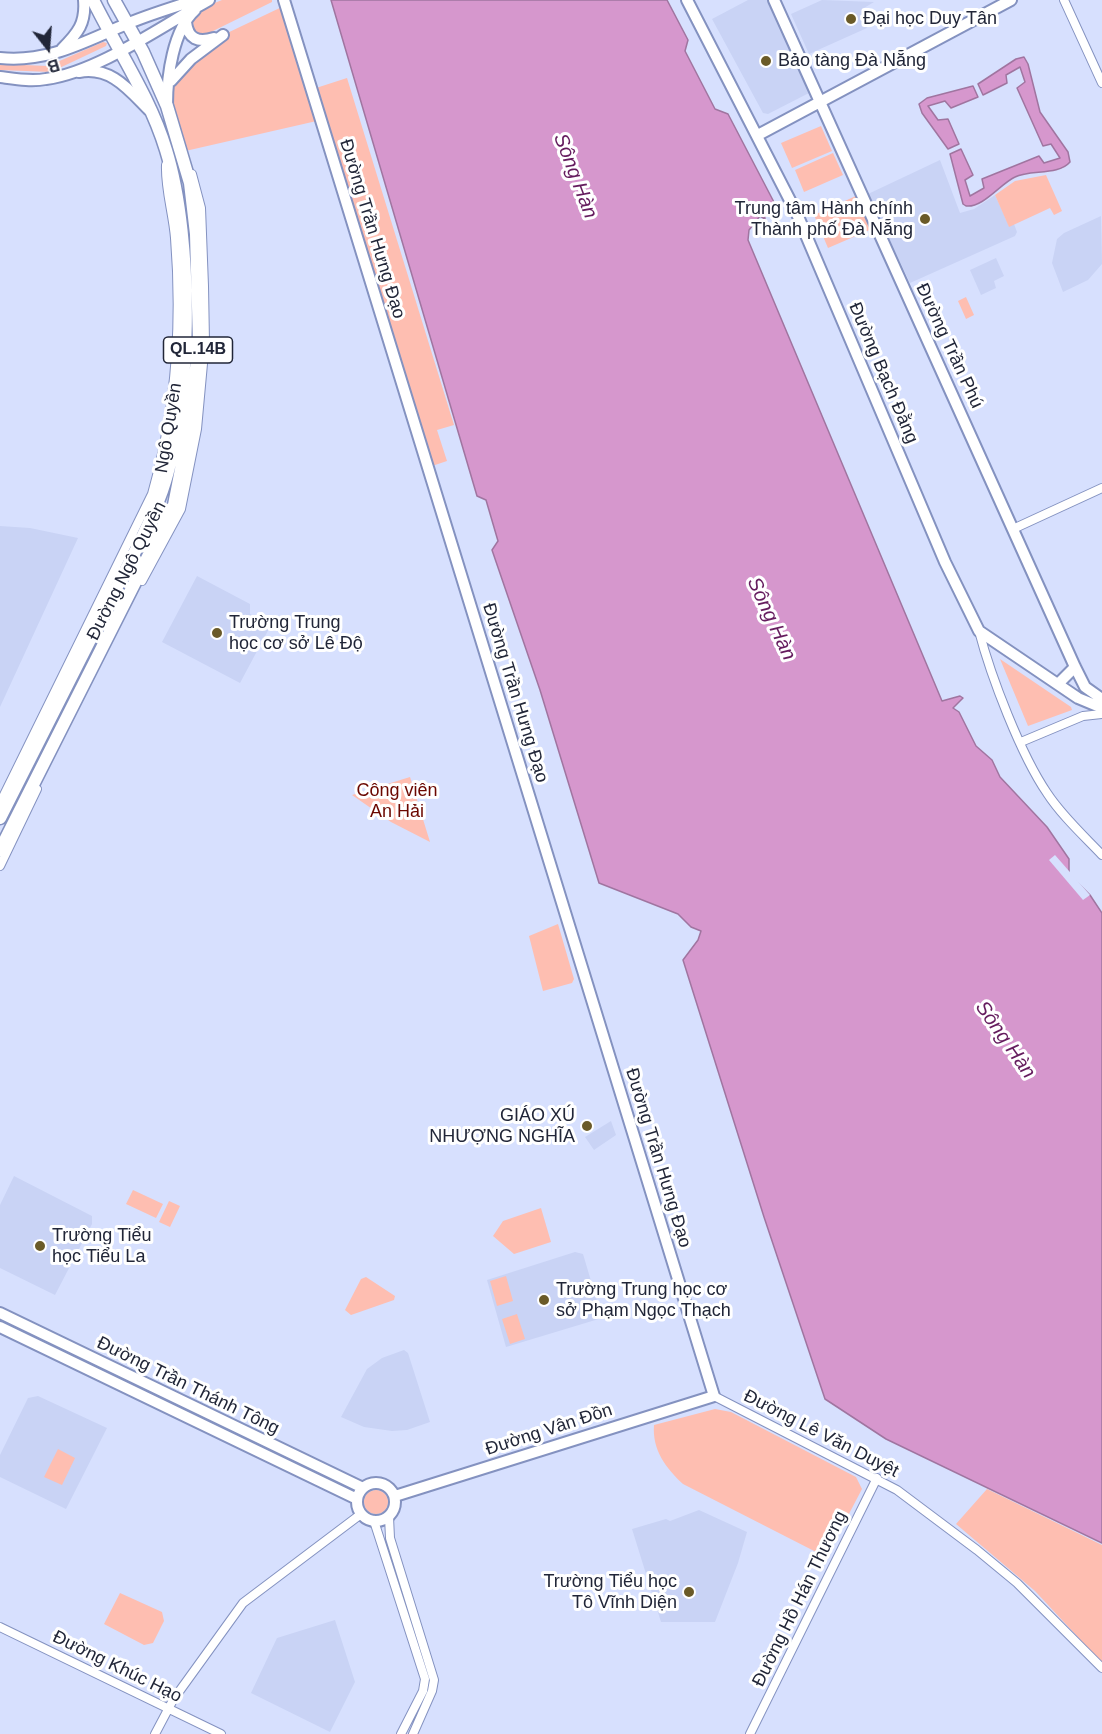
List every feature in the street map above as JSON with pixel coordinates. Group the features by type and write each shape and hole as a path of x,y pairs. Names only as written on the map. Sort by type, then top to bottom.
{"highway":[{"name":"Đường Ngô Quyền","path":"93,0 120,50 166,148"},
{"name":"Đường Ngô Quyền","path":"114,0 137,41 167,106 181,152"},
{"name":"Ngô Quyền","path":"0,818 160,498 175,438 186,342 183,234 176,185 166,148"},
{"name":"Ngô Quyền","path":"0,850 174,505 189,429 199,342 196,234 190,183 181,152"}],"main road":[{"path":"57,53 76,36 85,20 84,0"},
{"path":"178,0 201,1"},
{"name":"Đường Trần Hưng Đạo","path":"284,0 714,1396"},
{"name":"Đường Bạch Đằng","path":"687,0 797,214 945,562 979,632"},
{"name":"Đường Trần Phú","path":"774,0 1075,667 1085,687 1102,699"},
{"path":"758,135 1011,0"},
{"path":"0,58 37,59 127,24 201,1"},
{"path":"167,106 174,51 186,22 201,1"},
{"path":"64,75 137,41 201,1"},
{"path":"169,83 191,59 223,35 199,41 190,36 186,22"},
{"path":"0,77 34,81 88,70 107,73 149,110"},
{"path":"979,632 1084,702 1102,708"},
{"path":"1058,684 1075,667"},
{"name":"Đường Trần Thánh Tông","path":"0,1313 363,1488"},
{"name":"Đường Trần Thánh Tông","path":"0,1327 357,1499"},
{"name":"Đường Vân Đồn","path":"395,1496 714,1396"},
{"path":"381,1483 387,1486 395,1496 395,1508 388,1517 374,1521 361,1514 357,1499 363,1488 381,1483"}],"street":[{"path":"1064,0 1102,83"},
{"name":"Đường Ngô Quyền","path":"0,803 152,494 165,450 178,342 175,237 166,173 166,148"},
{"name":"Đường Ngô Quyền","path":"0,867 78,705 181,509 197,429 205,342 199,195 196,182 181,152"},
{"path":"1013,530 1102,488"},
{"path":"979,632 987,658 1021,742 1047,794 1102,855"},
{"path":"1021,742 1083,716 1102,714"},
{"name":"Đường Lê Văn Duyệt","path":"714,1396 767,1425 877,1478 977,1550 1017,1583 1102,1668"},
{"name":"Đường Hồ Hán Thương","path":"750,1734 877,1478"},
{"path":"154,1734 169,1708 243,1603 361,1514"},
{"path":"388,1517 390,1538 434,1680 432,1692 413,1734"},
{"path":"374,1521 425,1679 423,1690 401,1734"},
{"name":"Đường Khúc Hạo","path":"0,1627 221,1734"}],"shaded area":[{"name":"Bảo tàng Đà Nẵng","path":"748,0 767,0 780,31 810,85 809,93 768,114 763,113 712,19"},
{"path":"822,0 874,2 864,8 868,18 864,20 867,28 809,54 791,14"},
{"path":"940,160 960,213 974,209 995,195 1009,226 1014,224 1017,232 1015,236 910,283 868,194"},
{"path":"1101,216 1102,264 1088,280 1063,292 1052,263 1057,239 1064,233"},
{"path":"996,258 1004,276 994,281 996,288 981,295 970,270"},
{"path":"0,526 30,528 78,538 0,707"},
{"name":"Trường Trung học cơ sở Lê Độ","path":"197,576 250,604 250,614 271,625 240,683 162,642"},
{"path":"611,1121 616,1135 594,1150 585,1137"},
{"name":"Trường Tiểu học Tiểu La","path":"14,1176 92,1216 92,1224 55,1295 0,1268 0,1205"},
{"name":"Trường Trung học cơ sở Phạm Ngọc Thạch","path":"575,1252 583,1254 602,1318 506,1347 487,1280"},
{"path":"404,1350 408,1353 430,1422 407,1430 392,1431 364,1427 341,1417 367,1369 382,1358"},
{"path":"38,1396 107,1428 66,1509 0,1477 0,1455 28,1398"},
{"name":"Trường Tiểu học Tô Vĩnh Diện","path":"699,1510 747,1532 738,1563 715,1622 661,1622 632,1529 666,1519 670,1521"},
{"path":"335,1620 355,1682 330,1732 251,1693 277,1638"}],"green space":[{"path":"222,0 272,0 272,2 209,33 199,35 194,31 193,21 207,6"},
{"path":"286,5 321,120 181,152 168,107 169,83 223,35"},
{"path":"103,42 107,43 106,46 51,72 0,70 0,64 48,66"},
{"path":"347,78 454,425 437,430 447,461 432,466 316,88"},
{"path":"821,126 832,151 792,168 781,143"},
{"path":"833,153 843,175 804,192 795,170"},
{"path":"1046,175 1062,211 1054,215 1050,208 1009,227 995,195 1015,181"},
{"path":"858,195 872,229 828,248 814,215"},
{"path":"966,297 974,315 966,319 958,301"},
{"path":"1000,659 1071,707 1072,710 1028,726"},
{"name":"Công viên An Hải","path":"410,777 430,842 391,822 352,795"},
{"path":"558,924 574,979 572,983 543,991 529,936"},
{"path":"133,1190 163,1204 156,1218 126,1204"},
{"path":"169,1201 180,1206 170,1227 159,1222"},
{"path":"541,1208 551,1242 514,1254 493,1236 503,1221"},
{"path":"506,1276 513,1301 497,1306 490,1281"},
{"path":"366,1277 395,1296 394,1300 351,1315 345,1310 361,1279"},
{"path":"517,1314 525,1339 510,1344 502,1319"},
{"path":"715,1409 731,1412 856,1477 862,1489 829,1552 820,1554 683,1484 671,1472 661,1458 655,1443 654,1425"},
{"path":"58,1449 75,1458 62,1485 44,1477"},
{"path":"987,1489 1102,1545 1102,1663 1035,1591 956,1524"},
{"path":"376,1490 385,1493 388,1502 385,1511 376,1514 367,1511 364,1502 367,1493"},
{"path":"120,1593 162,1612 164,1621 153,1643 144,1645 104,1624"}],"water":[{"name":"Sông Hàn","path":"331,0 667,0 688,40 685,51 715,109 728,114 776,206 764,211 765,219 760,216 749,230 748,240 942,701 960,696 963,698 953,708 959,712 976,746 992,760 1000,777 1047,827 1069,859 1069,874 1090,895 1102,913 1102,1543 886,1439 825,1399 764,1217 683,960 698,940 701,931 691,927 678,914 599,883 540,690 492,550 498,541 486,500 477,496"},
{"path":"1024,57 1028,64 1040,112 1068,152 1070,162 1051,171 1028,173 1015,177 985,200 972,206 966,206 963,204 950,154 961,149 973,175 965,180 970,196 984,188 982,179 1039,156 1044,163 1060,158 1051,144 1043,146 1017,88 1025,82 1020,67 1006,75 1007,83 983,95 978,84 1016,59"},
{"path":"973,86 978,97 951,108 945,101 928,106 938,120 948,119 959,144 948,149 922,113 919,104 927,98"}],"pier":[{"path":"1055,855 1090,895 1083,900 1049,860"}],"place":[{"name":"Đại học Duy Tân","path":"851,19"},
{"name":"Bảo tàng Đà Nẵng","path":"766,61"},
{"name":"Trung tâm Hành chính Thành phố Đà Nẵng","path":"925,219"},
{"name":"Trường Trung học cơ sở Lê Độ","path":"217,633"},
{"name":"GIÁO XÚ NHƯỢNG NGHĨA","path":"587,1126"},
{"name":"Trường Tiểu học Tiểu La","path":"40,1246"},
{"name":"Trường Trung học cơ sở Phạm Ngọc Thạch","path":"544,1300"},
{"name":"Trường Tiểu học Tô Vĩnh Diện","path":"689,1592"}]}
